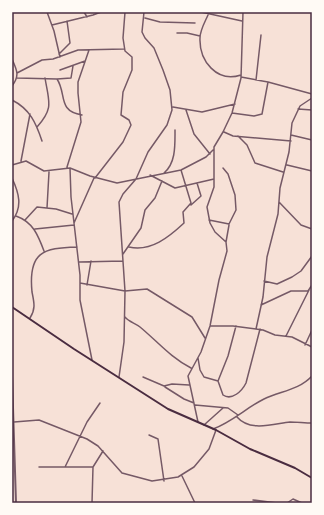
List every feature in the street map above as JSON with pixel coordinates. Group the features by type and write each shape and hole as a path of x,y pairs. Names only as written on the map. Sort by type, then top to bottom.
{"main road":[{"path":"12,306 168,409 213,428 250,449 294,468 312,478"}],"street":[{"path":"26,12 34,12"},
{"path":"47,12 60,57"},
{"path":"84,12 87,17"},
{"path":"52,25 87,17 101,12"},
{"path":"124,49 123,26 125,12"},
{"path":"119,377 124,347 125,291 119,202 123,194 136,179 151,147 167,125 172,107 168,84 161,64 154,48 142,32 144,12"},
{"path":"201,12 208,15 242,21"},
{"path":"12,165 26,161 42,170 49,171 67,167 95,178 117,183 150,175 181,170 210,154 223,132 235,104 241,76 243,12"},
{"path":"208,15 200,36 202,53 209,68 226,76 241,76 312,94"},
{"path":"144,18 160,22 195,23"},
{"path":"59,54 70,43 67,21"},
{"path":"177,33 187,33 200,36"},
{"path":"256,80 261,34"},
{"path":"17,73 42,60 60,57 78,50 124,49 132,56 132,64 123,92 121,115 129,120 131,125 123,142 95,178 74,224"},
{"path":"67,167 81,122 82,115 78,88 89,50"},
{"path":"12,59 17,73 17,78 12,86"},
{"path":"60,70 85,61"},
{"path":"17,78 71,78 73,66"},
{"path":"37,127 45,118 50,107 45,78"},
{"path":"57,79 66,107 72,113 82,115"},
{"path":"232,113 254,116 262,114 268,82"},
{"path":"256,329 261,305 267,257 276,221 280,188 291,141 292,123 298,109 304,102 312,98"},
{"path":"12,100 30,114 42,141"},
{"path":"172,107 202,112 235,104"},
{"path":"298,109 312,110"},
{"path":"186,110 194,134 210,154"},
{"path":"21,162 30,114"},
{"path":"164,173 171,164 175,148 175,130"},
{"path":"223,132 238,136 291,141"},
{"path":"291,135 312,140"},
{"path":"238,136 247,145 255,163 284,173"},
{"path":"213,150 214,179 212,194 207,207 209,220 215,232 226,242"},
{"path":"286,164 312,171"},
{"path":"70,168 72,214 77,247 80,300 92,360"},
{"path":"198,422 188,376 191,368 198,358 210,326 219,280 227,254 226,242 229,224 236,210 235,195 228,174 223,168"},
{"path":"181,170 191,205"},
{"path":"47,208 49,171"},
{"path":"150,175 167,182 172,187 214,179"},
{"path":"12,178 19,194 20,204 16,216 12,221"},
{"path":"123,254 140,228 145,210 157,195 162,181"},
{"path":"129,247 141,248 161,242 168,238 184,223 183,212 201,196 197,183"},
{"path":"279,202 301,225 312,229"},
{"path":"25,220 35,207 47,208 72,214"},
{"path":"16,216 25,220 35,229 44,251"},
{"path":"209,220 229,224"},
{"path":"35,229 74,224"},
{"path":"30,318 35,306 32,290 34,265 40,254 44,251 77,247"},
{"path":"264,281 277,284 292,277 300,271 312,256"},
{"path":"87,285 91,261"},
{"path":"78,262 123,261"},
{"path":"80,283 125,291 147,289 194,319 205,339"},
{"path":"286,336 312,285"},
{"path":"261,305 291,291 306,291 310,288"},
{"path":"124,317 128,321 138,325 163,348 191,368"},
{"path":"210,326 236,326 260,329 275,335 286,336 312,347"},
{"path":"218,381 228,356 236,326"},
{"path":"198,358 199,368 204,377 218,381 220,383 222,394 227,398 232,397 242,389 246,383 260,329"},
{"path":"305,345 312,330"},
{"path":"12,376 16,503"},
{"path":"213,428 226,424 265,398 301,386 312,376"},
{"path":"143,377 164,386 194,404 232,409 245,424 254,426 292,422 312,423"},
{"path":"164,386 172,384 189,385"},
{"path":"64,467 80,436 100,403"},
{"path":"204,424 223,408"},
{"path":"13,422 38,420 80,436 92,442 103,451 119,470 127,476 152,481 164,481 182,476 194,467 205,455 216,430"},
{"path":"149,435 158,439 164,481"},
{"path":"92,503 93,467 103,451"},
{"path":"39,467 93,467"},
{"path":"182,476 195,503"},
{"path":"287,503 293,499 302,503"},
{"path":"253,500 277,503"}]}
